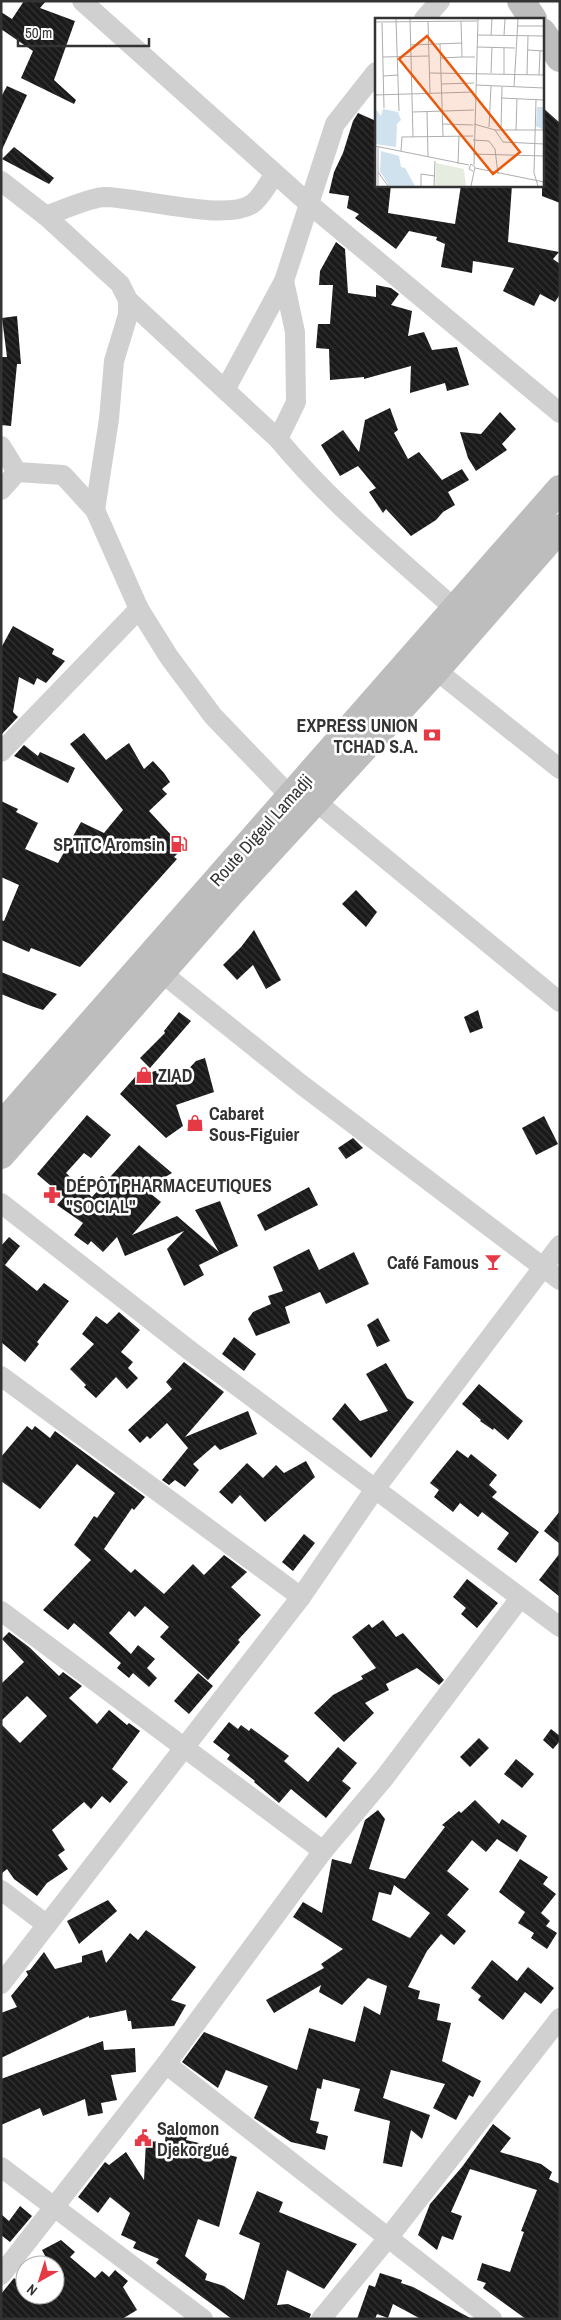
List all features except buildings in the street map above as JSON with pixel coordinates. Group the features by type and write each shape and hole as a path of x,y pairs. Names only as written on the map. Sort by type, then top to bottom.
{"main road":[{"path":"522,1 532,18"},
{"path":"544,35 560,58"},
{"name":"Route Digeul Lamadji","path":"1,1126 155,966 426,662 454,608 492,568 560,489"},
{"path":"426,662 560,528"},
{"path":"1,1155 155,966"}],"street":[{"path":"82,1 308,203 560,413"},
{"path":"425,18 440,1"},
{"path":"225,390 284,281 335,124 375,73"},
{"path":"46,216 102,197 126,198 160,205 234,210 252,204 275,174"},
{"path":"1,180 46,216 120,284 128,300 278,439 312,477 454,608"},
{"path":"278,439 296,402 295,332 284,281"},
{"path":"95,510 109,419 114,362 128,315 128,300"},
{"path":"1,446 16,472"},
{"path":"16,472 63,475 95,510 139,609 169,657 213,716 303,799 560,1002"},
{"path":"1,490 16,472"},
{"path":"1,752 139,609"},
{"path":"426,662 560,769"},
{"path":"155,966 302,1085 560,1280"},
{"path":"1,1202 192,1353 560,1627"},
{"path":"1,1984 301,1597 375,1489 560,1245"},
{"path":"1,1376 301,1597"},
{"path":"1,2275 52,2207 166,2064 323,1851 384,1777 520,1598"},
{"path":"1,1611 186,1746 323,1851"},
{"path":"1,1890 46,1925"},
{"path":"322,2319 388,2238 560,2018"},
{"path":"166,2064 492,2319"},
{"path":"1,2168 203,2319"}],"place":[{"name":"EXPRESS UNION TCHAD S.A.","path":"432,735"},
{"name":"SPTTC Aromsin","path":"179,844"},
{"name":"ZIAD","path":"144,1075"},
{"name":"Cabaret Sous-Figuier","path":"195,1123"},
{"name":"DÉPÔT PHARMACEUTIQUES \"SOCIAL\"","path":"52,1195"},
{"name":"Café Famous","path":"493,1262"},
{"name":"Salomon Djekorgué","path":"143,2138"}]}
